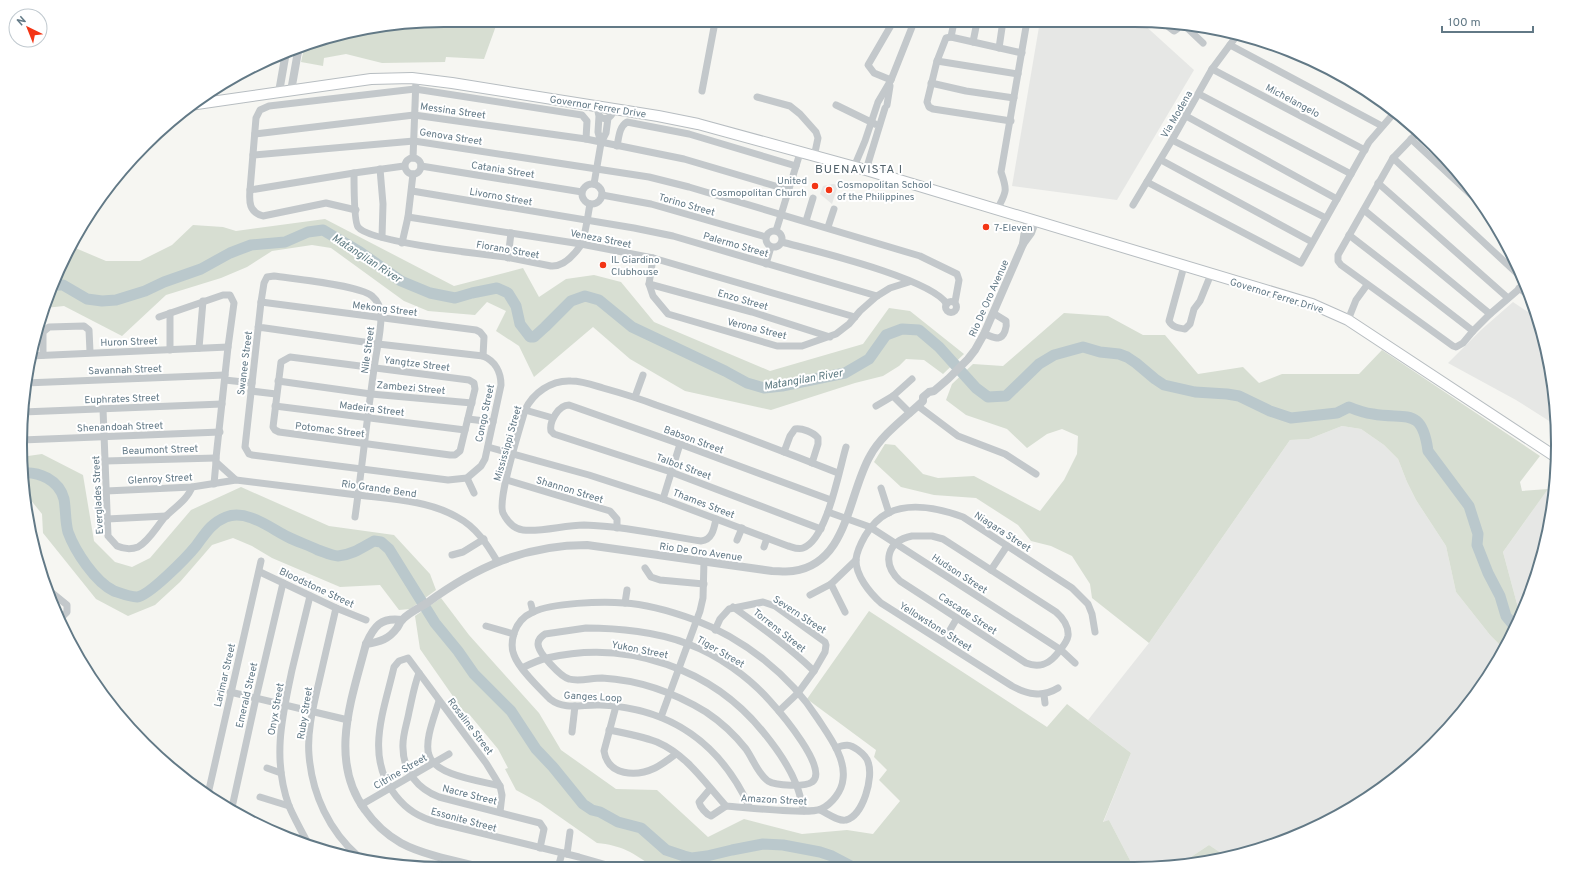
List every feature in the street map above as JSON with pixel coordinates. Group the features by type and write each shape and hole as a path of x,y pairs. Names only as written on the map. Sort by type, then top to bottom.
{"main road":[{"name":"Governor Ferrer Drive","path":"205,103 371,80 415,84 452,83 599,111 614,109 698,124 866,170 1001,212 1312,304 1348,320 1551,453"}],"street":[{"path":"702,91 714,27"},
{"path":"890,27 868,65 874,73 891,80"},
{"path":"854,167 872,123 878,103 891,80 912,27"},
{"path":"951,38 953,27"},
{"path":"973,42 976,27"},
{"path":"999,48 1002,27"},
{"path":"1001,212 1006,186 1001,172 1026,27"},
{"path":"1190,31 1203,43"},
{"path":"1011,120 932,109 928,102 931,82 945,40 951,38 1022,53"},
{"name":"Via Modena","path":"1133,205 1199,94 1212,69 1234,39"},
{"path":"1230,45 1382,126"},
{"path":"291,91 298,54"},
{"path":"279,92 285,59"},
{"path":"938,61 1018,74"},
{"name":"Michelangelo","path":"1212,69 1365,150"},
{"path":"866,170 886,106 891,80"},
{"path":"931,82 966,91 1014,98"},
{"path":"413,158 415,84"},
{"path":"354,173 356,210 326,203 263,216 254,212 249,200 256,118 260,110 264,107 415,84 582,115 587,121 586,140"},
{"path":"1199,94 1351,174"},
{"path":"757,97 790,106 800,114 816,132 818,138 814,157"},
{"path":"836,105 880,126"},
{"path":"599,111 604,119 613,115 614,109"},
{"path":"594,184 600,143 598,132 599,111"},
{"name":"Messina Street","path":"255,134 414,115 586,140 684,159 789,190"},
{"path":"1186,116 1337,199"},
{"path":"1147,182 1301,263 1365,150 1382,126 1391,116"},
{"path":"600,143 606,133 608,118"},
{"path":"617,146 623,124 627,122 688,134 796,166"},
{"path":"1414,136 1393,158 1338,255 1338,261 1367,285 1456,347 1463,343 1490,314 1520,288"},
{"path":"1411,139 1462,186"},
{"name":"Genova Street","path":"253,155 414,140 649,177 828,227 920,256 956,273 959,280 955,302 950,301 947,304 935,292 909,282"},
{"path":"1172,140 1326,218"},
{"path":"865,141 874,144"},
{"path":"776,231 800,153"},
{"path":"413,158 418,159 421,166 419,172 413,174 408,173 404,166 408,159 413,158"},
{"path":"1393,158 1512,268"},
{"path":"1160,160 1312,242"},
{"path":"250,190 404,166"},
{"name":"Catania Street","path":"421,166 582,192"},
{"path":"380,169 383,204 382,237"},
{"path":"402,243 408,217 413,174"},
{"path":"1378,183 1508,298"},
{"path":"594,184 600,188 602,195 598,202 590,204 583,200 582,192 586,185 594,184"},
{"name":"Livorno Street","path":"412,191 587,220"},
{"name":"Torino Street","path":"602,195 651,204 766,237"},
{"path":"806,221 813,198"},
{"name":"Fiorano Street","path":"356,210 355,221 359,228 402,243 508,258 555,267 566,261 581,244 590,204"},
{"path":"828,227 834,209"},
{"path":"1364,210 1490,314"},
{"name":"Veneza Street","path":"408,217 581,244 653,258 855,317"},
{"name":"Palermo Street","path":"587,220 673,236 877,296"},
{"name":"Rio De Oro Avenue","path":"366,644 379,642 389,637 402,620 470,574 497,561 520,554 567,545 587,545 613,548 772,571 794,571 815,564 829,553 840,535 862,472 870,455 878,444 920,404 923,397 929,392 934,391 968,359 984,334 1023,244 1031,233 1032,221"},
{"path":"771,247 767,244 766,237 770,232 776,231 781,235 782,242"},
{"path":"508,258 511,233"},
{"path":"1349,235 1473,331"},
{"path":"771,247 777,246 782,242"},
{"path":"782,242 891,273 909,282"},
{"path":"766,264 771,247"},
{"path":"649,284 653,258"},
{"path":"1184,266 1169,320 1178,328 1185,329 1190,324 1194,309 1200,301 1211,274"},
{"name":"Nile Street","path":"267,277 274,276 359,289 366,292 376,300 379,306 381,317 378,344 355,517"},
{"name":"Swanee Street","path":"267,277 264,283 261,302 245,447 246,452 252,455 362,469"},
{"name":"Verona Street","path":"649,284 657,302 670,315 777,346 802,346 830,337 843,330 877,296 890,288 909,282"},
{"name":"Enzo Street","path":"649,284 752,312 830,337"},
{"path":"1348,320 1356,300 1367,285"},
{"path":"159,317 227,294 233,299 234,303 214,484"},
{"path":"199,348 203,301"},
{"name":"Mekong Street","path":"261,302 476,330 484,337 483,356"},
{"path":"984,334 997,338 1000,337 1005,330 1006,321 993,312"},
{"path":"170,313 170,350"},
{"path":"43,355 43,332 49,327 87,327 89,330 90,352"},
{"path":"258,327 378,344 483,356"},
{"name":"Huron Street","path":"37,355 228,347"},
{"name":"Congo Street","path":"467,478 481,466 488,447 501,385 501,378 496,366 483,356"},
{"name":"Yangtze Street","path":"284,358 290,357 469,380 475,386 461,447 457,454"},
{"name":"Potomac Street","path":"284,358 281,362 276,394 273,426 275,430 279,432 365,444 450,455 457,454"},
{"path":"636,398 643,375"},
{"name":"Savannah Street","path":"32,383 225,378 252,383"},
{"path":"876,406 893,396 912,379"},
{"name":"Zambezi Street","path":"278,381 371,394 472,403"},
{"name":"Mississippi Street","path":"716,519 712,535 701,541 617,528 583,525 529,530 516,528 503,514 502,500 525,410 532,398 549,385 559,382 571,381 586,383 636,398 838,473"},
{"path":"251,391 276,394"},
{"path":"893,396 910,413"},
{"name":"Euphrates Street","path":"29,412 222,404"},
{"path":"920,404 958,436 1004,454 1036,474"},
{"name":"Babson Street","path":"554,418 562,407 569,405 831,500"},
{"name":"Madeira Street","path":"275,406 465,430"},
{"name":"Everglades Street","path":"103,409 108,536 111,541 117,546 131,549 139,546 166,516 188,495 192,487"},
{"path":"525,410 554,418"},
{"name":"Talbot Street","path":"554,418 550,427 554,434 671,472 821,529"},
{"path":"468,419 493,422"},
{"path":"784,452 794,429 802,429 812,433 818,438 818,444 812,463"},
{"name":"Shenandoah Street","path":"27,440 220,432"},
{"path":"662,499 680,444"},
{"name":"Thames Street","path":"488,447 662,499 794,548 802,548 815,539 821,529 828,512 846,447"},
{"path":"216,460 236,480"},
{"name":"Beaumont Street","path":"105,461 216,460"},
{"path":"362,469 448,480 467,478 474,493"},
{"name":"Rio Grande Bend","path":"214,484 236,480 408,501 440,509 458,517 468,524 484,539 497,561"},
{"name":"Shannon Street","path":"506,480 610,511 617,519 617,528"},
{"name":"Glenroy Street","path":"106,491 192,487 214,484"},
{"path":"882,488 889,512"},
{"name":"Niagara Street","path":"870,527 889,512 902,509 929,509 954,513 963,517 1007,546 1062,576 1088,604 1092,614 1095,632"},
{"name":"Hudson Street","path":"828,512 870,527 1061,650 1075,663"},
{"path":"107,519 166,516"},
{"path":"810,595 831,584 856,560 858,550 870,527"},
{"path":"737,540 742,528"},
{"path":"895,543 902,538 912,536 932,536 943,539 1049,606 1060,616 1067,629 1068,636 1061,650"},
{"path":"764,547 767,538"},
{"path":"452,555 463,552 484,539"},
{"name":"Cascade Street","path":"895,543 889,557 889,566 893,574 900,581 1026,663 1033,666 1048,664 1061,650"},
{"path":"991,570 1007,546"},
{"name":"Yellowstone Street","path":"856,560 861,577 871,595 881,603 1012,686 1032,694 1044,695"},
{"name":"Larimar Street","path":"209,789 230,692 260,572 261,561"},
{"path":"661,717 700,611 704,584 704,561"},
{"path":"645,568 652,577 660,580 704,584"},
{"name":"Bloodstone Street","path":"260,572 336,608 366,620"},
{"name":"Emerald Street","path":"233,804 283,583"},
{"path":"831,584 845,612"},
{"path":"625,602 627,590"},
{"name":"Onyx Street","path":"305,838 289,806 281,773 279,741 285,704 310,596"},
{"path":"57,599 67,605 67,612 64,615"},
{"path":"486,626 514,634 520,622 533,612 563,605 594,602 625,602 660,609 696,621"},
{"name":"Severn Street","path":"733,607 759,602 770,603 823,639 826,645 825,652 814,671 798,693 779,711"},
{"path":"531,604 533,612"},
{"path":"715,630 726,612 733,607"},
{"name":"Torrens Street","path":"733,607 774,636 814,671"},
{"name":"Ruby Street","path":"336,608 313,711 309,736 309,755 316,791 323,810 332,828 349,851"},
{"path":"943,642 957,618"},
{"name":"Rio De Oro Avenue","path":"402,620 385,620 380,623 366,644 344,743 347,772 352,787 361,805 379,827 401,843 432,854 462,862"},
{"name":"Amazon Street","path":"609,730 648,739 676,754 693,768 726,806 804,811 820,810 835,798 843,781 844,771 836,748 815,715 798,693 784,678 760,657 715,630 696,621"},
{"name":"Tiger Street","path":"545,658 538,648 540,638 552,632 586,628 631,631 688,644 748,679 779,711 807,750 815,764 817,772 813,782 796,785"},
{"name":"Ganges Loop","path":"514,634 512,646 513,654 522,668 545,695 554,702 565,706 616,706 637,709 661,717 690,733 706,745 734,776 750,808"},
{"name":"Yukon Street","path":"522,668 545,658 560,655 606,652 621,653 661,661 679,668 716,688 740,706 756,722 776,748 796,785 804,811"},
{"name":"Rosaline Street","path":"408,658 486,763 500,786 502,795 500,812"},
{"name":"Essonite Street","path":"408,658 399,661 394,668 378,734 378,758 384,779 390,789 406,807 424,818 595,862"},
{"path":"545,658 561,675 569,680 602,678 635,683 670,693 705,712 718,721 746,750 764,777 769,781 775,784 796,785"},
{"name":"Nacre Street","path":"419,673 415,684 403,748 406,767 411,776 425,790 439,797 540,823 544,829 540,848"},
{"path":"1045,704 1044,695 1058,688"},
{"path":"230,692 348,720"},
{"path":"439,701 428,739 429,756 433,763 440,769 453,774 500,786"},
{"path":"572,732 575,706"},
{"path":"616,706 604,751 605,758 615,769 632,774 653,769 676,754"},
{"path":"820,810 842,820 851,818 861,806 868,785 869,767 868,762 862,754 850,745 846,744 836,748"},
{"name":"Citrine Street","path":"361,805 449,754"},
{"path":"267,768 281,773"},
{"path":"710,789 699,802 701,807 711,816 726,806"},
{"path":"260,797 289,806"},
{"path":"561,862 570,832"}],"shaded area":[{"path":"496,27 484,59 446,57 445,62 382,63 346,54 324,58 323,66 301,62 303,52 336,41 363,35 417,28"},
{"path":"1039,27 1147,27 1194,70 1117,200 1012,186"},
{"name":"Cosmopolitan School of the Philippines","path":"833,184 838,185 832,204 820,194 823,186"},
{"path":"325,219 454,286 523,268 539,297 566,279 594,275 621,282 654,322 770,371 863,344 889,308 910,311 964,354 943,374 924,360 906,359 899,366 883,376 855,383 771,410 685,391 630,359 593,327 534,377 519,346 496,331 506,311 487,302 475,315 428,311 404,301 331,248 312,245 272,251 247,267 221,278 166,295 122,336 64,306 50,307 76,248 106,261 140,261 172,245 193,225 223,227 236,231"},
{"path":"1513,302 1530,313 1543,363 1550,422 1516,400 1448,363 1481,330"},
{"path":"1064,313 1108,316 1143,335 1165,335 1198,374 1243,367 1259,383 1282,374 1359,374 1382,350 1540,456 1520,482 1522,491 1548,489 1503,552 1518,607 1508,629 1500,645 1490,635 1456,592 1446,546 1416,500 1398,459 1384,445 1361,429 1342,426 1309,439 1290,440 1149,643 1092,598 1090,584 1072,556 1051,546 1031,541 1018,525 976,498 934,495 901,487 874,462 885,444 895,445 923,474 938,478 974,476 1040,511 1064,480 1077,454 1078,436 1062,429 1047,434 1027,448 1007,429 966,415 946,400 952,384 973,364 1003,366"},
{"path":"1342,426 1361,429 1384,445 1398,459 1416,500 1446,546 1456,592 1490,635 1500,645 1465,699 1429,740 1388,776 1342,806 1293,830 1242,848 1221,853 1209,845 1190,858 1131,862 1109,820 1103,823 1131,753 1088,720 1149,643 1290,440 1309,439"},
{"path":"42,454 83,475 94,541 115,562 132,567 150,558 191,510 241,487 329,526 394,535 430,574 436,590 410,609 399,610 380,585 340,587 272,558 252,546 233,538 212,545 180,582 155,605 128,616 96,599 43,533 42,514 31,501 27,456"},
{"path":"1548,489 1543,526 1537,553 1529,579 1518,607 1503,552"},
{"path":"441,598 469,635 539,713 561,750 616,789 657,790 708,837 744,819 802,834 847,830 873,834 900,801 879,780 887,770 874,757 876,750 807,699 869,611 1047,727 1067,704 1131,753 1103,822 1109,820 1131,862 646,862 627,850 597,843 540,803 516,790 505,769 508,768 498,749 469,714 464,712 420,649 415,616"},
{"path":"1209,845 1221,853 1215,854 1190,858"}],"waterway":[{"name":"Matangilan River","path":"59,285 63,285 87,299 102,301 116,300 145,291 164,282 201,269 230,253 251,245 285,242 308,232 323,230 360,252 401,281 430,293 455,298 497,288 508,293 516,306 520,324 530,337 534,337 571,301 585,296 599,300 632,327 747,383 764,388 782,386 845,373 869,359 886,335 902,329 919,330 939,347 976,388 988,397 1006,396 1039,364 1054,355 1083,347 1127,357 1164,385 1195,392 1239,396 1270,411 1291,418 1337,413 1349,407 1370,414 1403,416 1417,421 1422,427 1428,451 1469,506 1478,534 1477,545 1488,573 1500,596 1506,616 1511,622"},
{"path":"28,473 41,475 53,482 58,487 64,499 68,532 75,548 86,565 107,587 114,591 131,596 137,597 143,595 159,583 185,558 216,522 234,515 250,517 292,539 336,556 353,552 374,541 381,542 389,549 435,623 458,651 474,674 511,711 536,749 553,767 583,804 592,810 600,812 618,822 641,828 666,850 692,858 763,844 783,845 820,852 843,862"}],"place":[{"name":"United Cosmopolitan Church","path":"815,186"},
{"name":"Cosmopolitan School of the Philippines","path":"829,190"},
{"name":"7-Eleven","path":"986,227"},
{"name":"IL Giardino Clubhouse","path":"603,265"}],"district":[{"name":"BUENAVISTA I","path":"859,169"}]}
